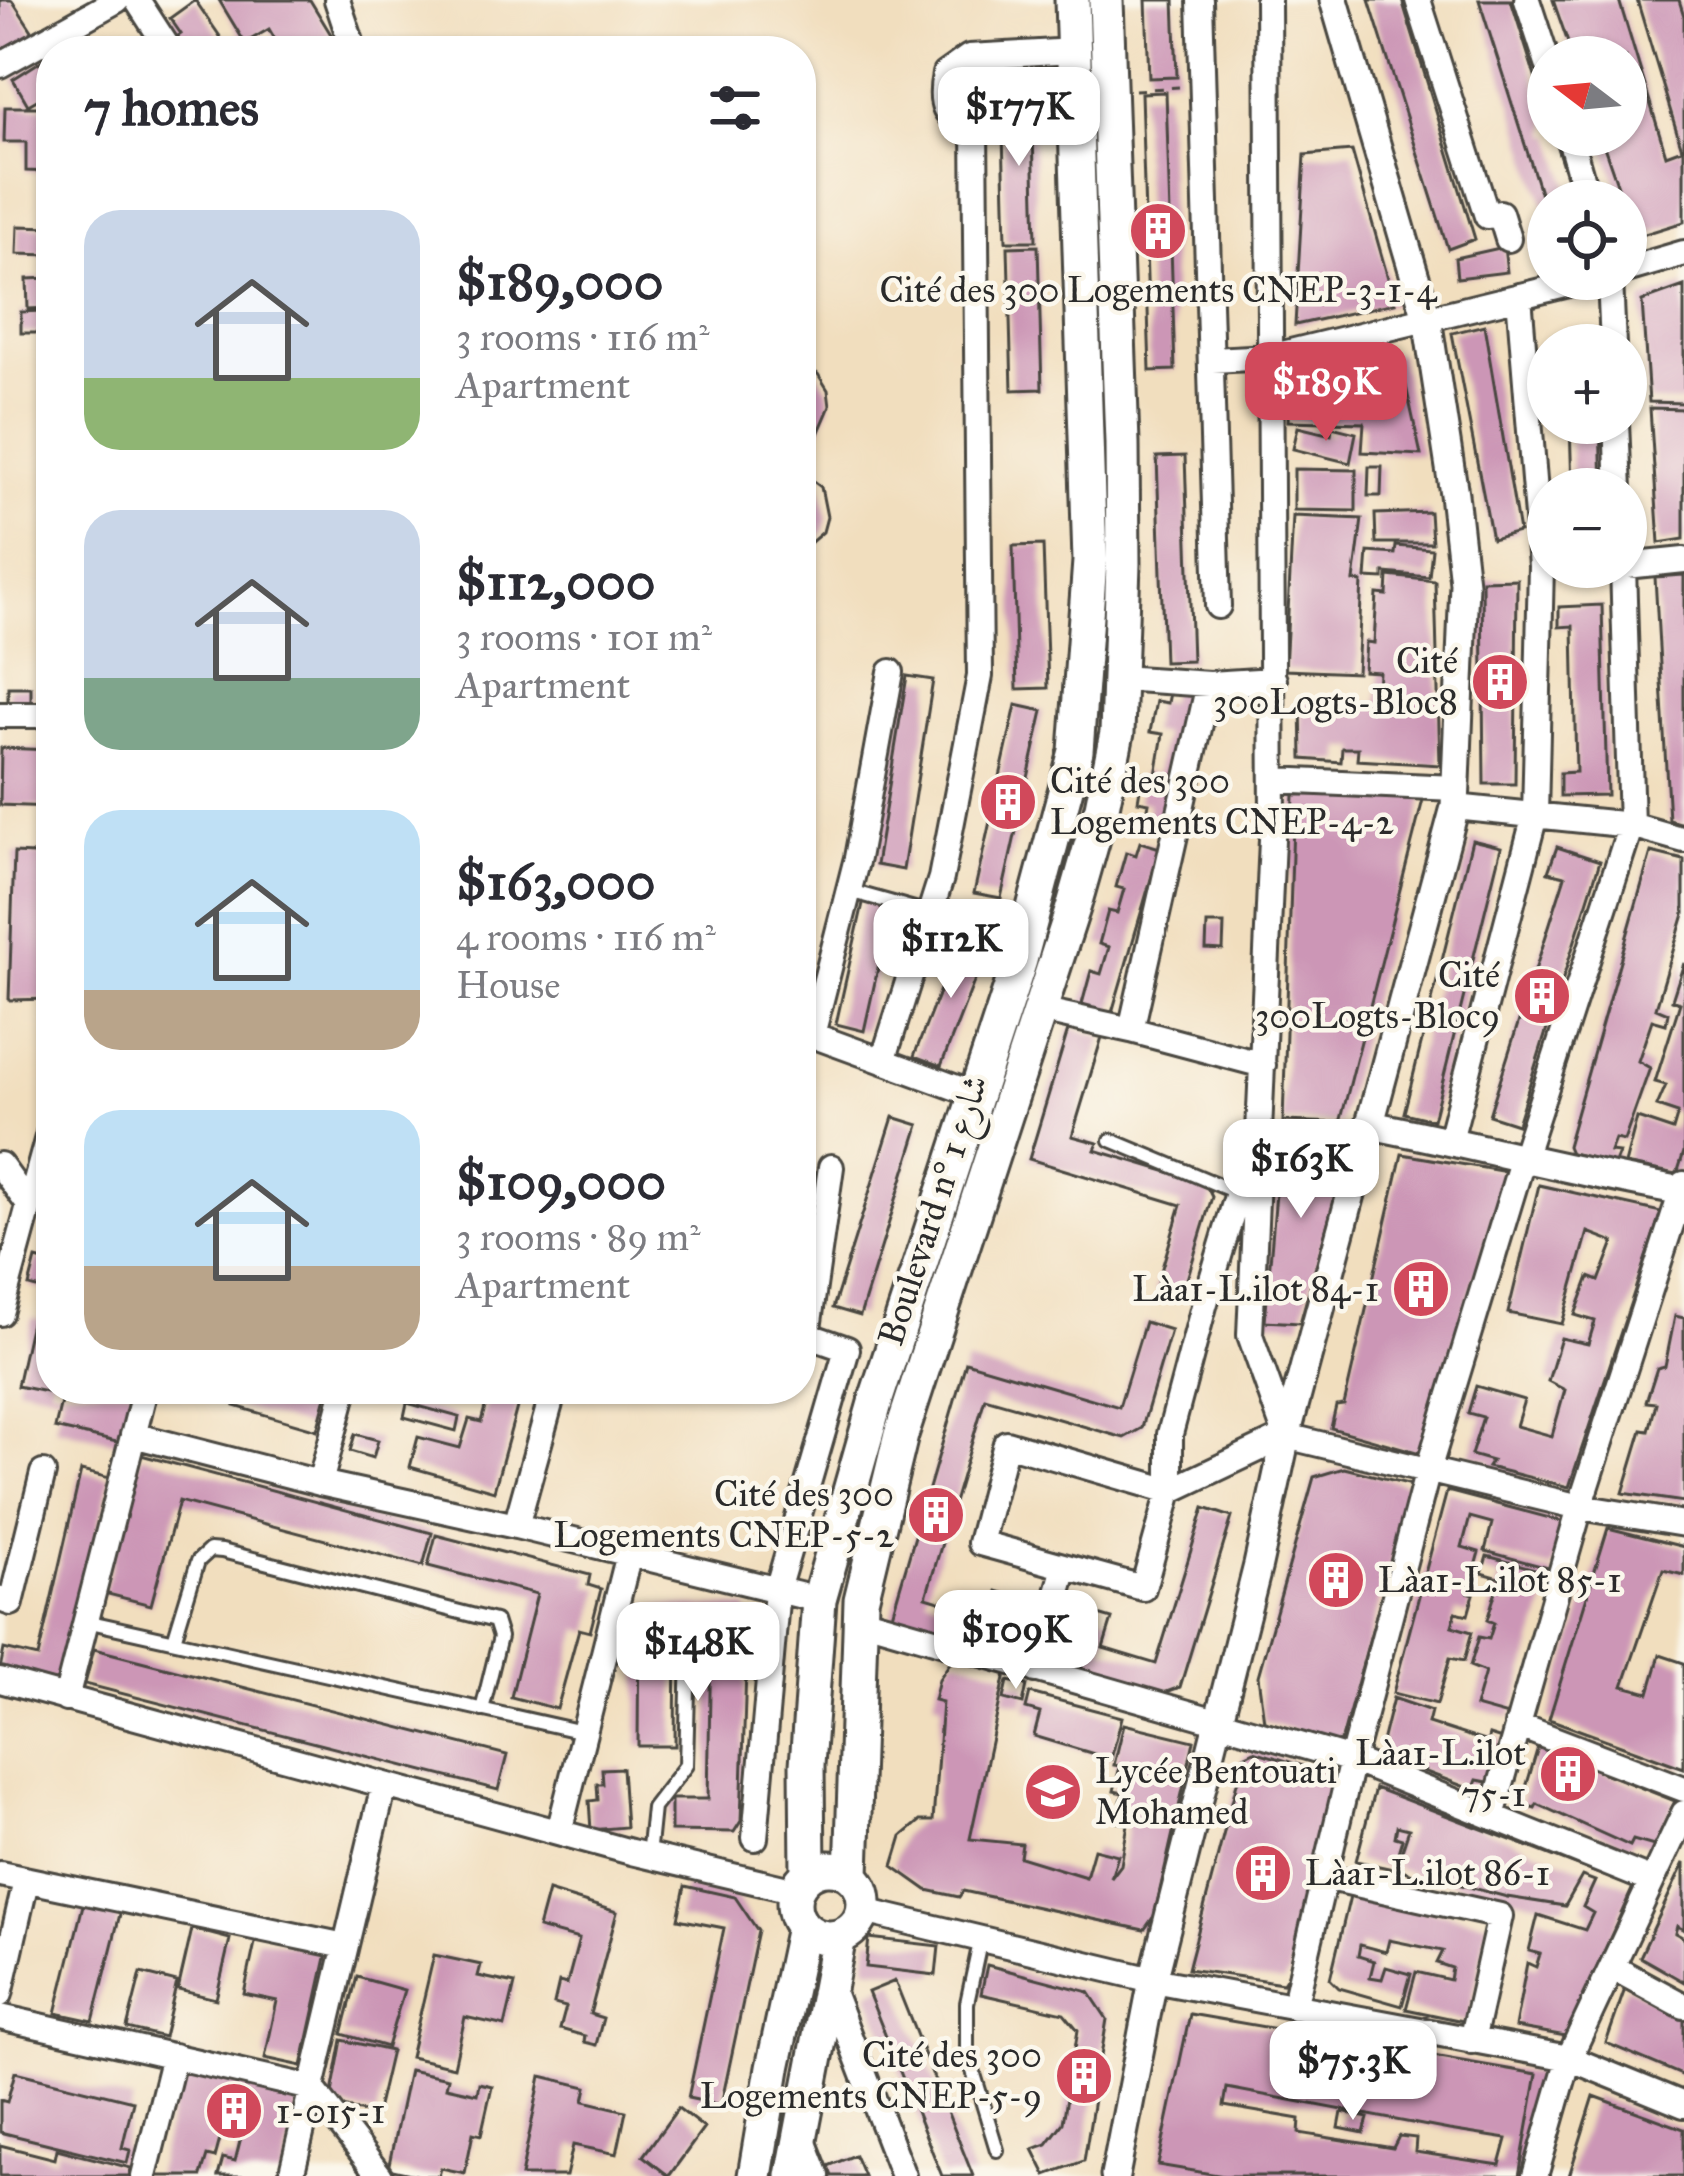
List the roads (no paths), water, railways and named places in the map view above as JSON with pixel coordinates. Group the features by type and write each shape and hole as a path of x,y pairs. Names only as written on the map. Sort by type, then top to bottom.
{"main road":[{"name":"Boulevard n° شارع 1","path":"802,1882 820,1600 888,1359 1026,940 1076,751 1090,561 1072,0"},
{"name":"Boulevard n° شارع 1","path":"852,1875 861,1600 901,1435 1040,1010 1102,807 1117,734 1123,564 1106,0"},
{"path":"830,1868 852,1875 863,1891 864,1911 855,1928 839,1937 820,1937 803,1927 794,1908 802,1882 830,1868"},
{"path":"755,2176 772,2068 803,1927"},
{"path":"794,2176 839,1937"}],"street":[{"path":"52,36 117,0"},
{"path":"137,0 160,36"},
{"path":"337,0 349,36"},
{"path":"1201,0 1218,606"},
{"path":"1268,0 1273,780 1250,1335 1286,1436"},
{"path":"1115,2176 1153,1980 1286,1436 1455,798 1464,583 1427,318 1334,0"},
{"path":"1418,0 1487,217 1500,213 1508,238"},
{"path":"1527,0 1539,36"},
{"path":"0,65 36,45"},
{"path":"883,1061 941,878 980,676 975,126 948,115 941,104 941,90 945,74 970,57 1073,51"},
{"path":"1647,264 1684,254"},
{"path":"1212,360 1270,357 1527,294"},
{"path":"1519,296 1535,468"},
{"path":"1647,564 1684,560"},
{"path":"1450,1140 1534,815 1543,588"},
{"path":"1294,2007 1428,1470 1631,825 1625,588"},
{"path":"816,1020 850,891 891,672"},
{"path":"1119,679 1209,684 1274,680"},
{"path":"1131,1030 1209,684"},
{"path":"0,715 36,715"},
{"path":"1273,780 1455,798 1534,815 1631,825 1684,840"},
{"path":"1040,1010 1263,1065"},
{"path":"816,1036 976,1095"},
{"path":"1370,1125 1450,1140 1522,1161 1683,1188 1580,1507 1492,1816"},
{"path":"1261,1142 1238,1193 1170,1434 1169,1491 1143,1588 980,1543 1006,1443 1169,1491 1286,1436 1580,1507 1684,1524"},
{"path":"0,1165 29,1205"},
{"path":"816,1260 831,1167"},
{"path":"0,1313 36,1180"},
{"path":"816,1339 888,1359"},
{"path":"755,1838 777,1590 848,1349"},
{"path":"66,1699 141,1404"},
{"path":"320,1483 342,1404"},
{"path":"516,1526 550,1404"},
{"path":"134,1435 820,1600"},
{"path":"0,1599 11,1603 43,1472"},
{"path":"559,1832 629,1554"},
{"path":"1036,1670 1066,1567"},
{"path":"861,1619 1352,1760 1652,1881"},
{"path":"0,1679 648,1856 802,1882"},
{"path":"1517,1725 1684,1789"},
{"path":"291,2176 384,1785"},
{"path":"1535,2176 1570,2058 1684,1813"},
{"path":"0,1874 345,1946"},
{"path":"1324,1877 1500,1916 1472,2041"},
{"path":"0,1994 26,1881"},
{"path":"864,1911 1153,1980 1570,2058 1684,2105"},
{"path":"1612,1967 1684,2006"},
{"path":"829,1982 902,2176"},
{"path":"0,2017 312,2088 380,2176"},
{"path":"144,2176 174,2056"},
{"path":"800,2133 817,2176"}],"lane":[{"path":"850,891 1026,940"},
{"path":"1111,1140 1238,1193"},
{"path":"174,1640 197,1561 210,1550 222,1551 495,1621 500,1637 482,1710"},
{"path":"86,1621 584,1732"},
{"path":"648,1856 653,1808 686,1765 689,1652"},
{"path":"981,1937 967,2003 968,2050 997,2150"}],"place":[{"name":"Cité des 300 Logements CNEP-3-1-4","path":"1158,231"},
{"name":"Cité 300Logts-Bloc8","path":"1500,682"},
{"name":"Cité des 300 Logements CNEP-4-2","path":"1008,802"},
{"name":"Cité 300Logts-Bloc9","path":"1542,996"},
{"name":"Làa1-L.ilot 84-1","path":"1421,1289"},
{"name":"Cité des 300 Logements CNEP-5-2","path":"936,1515"},
{"name":"Làa1-L.ilot 85-1","path":"1336,1580"},
{"name":"Làa1-L.ilot 75-1","path":"1568,1774"},
{"name":"Lycée Bentouati Mohamed","path":"1053,1792"},
{"name":"Làa1-L.ilot 86-1","path":"1263,1873"},
{"name":"Cité des 300 Logements CNEP-5-9","path":"1084,2076"},
{"name":"1-015-1","path":"234,2111"}]}
